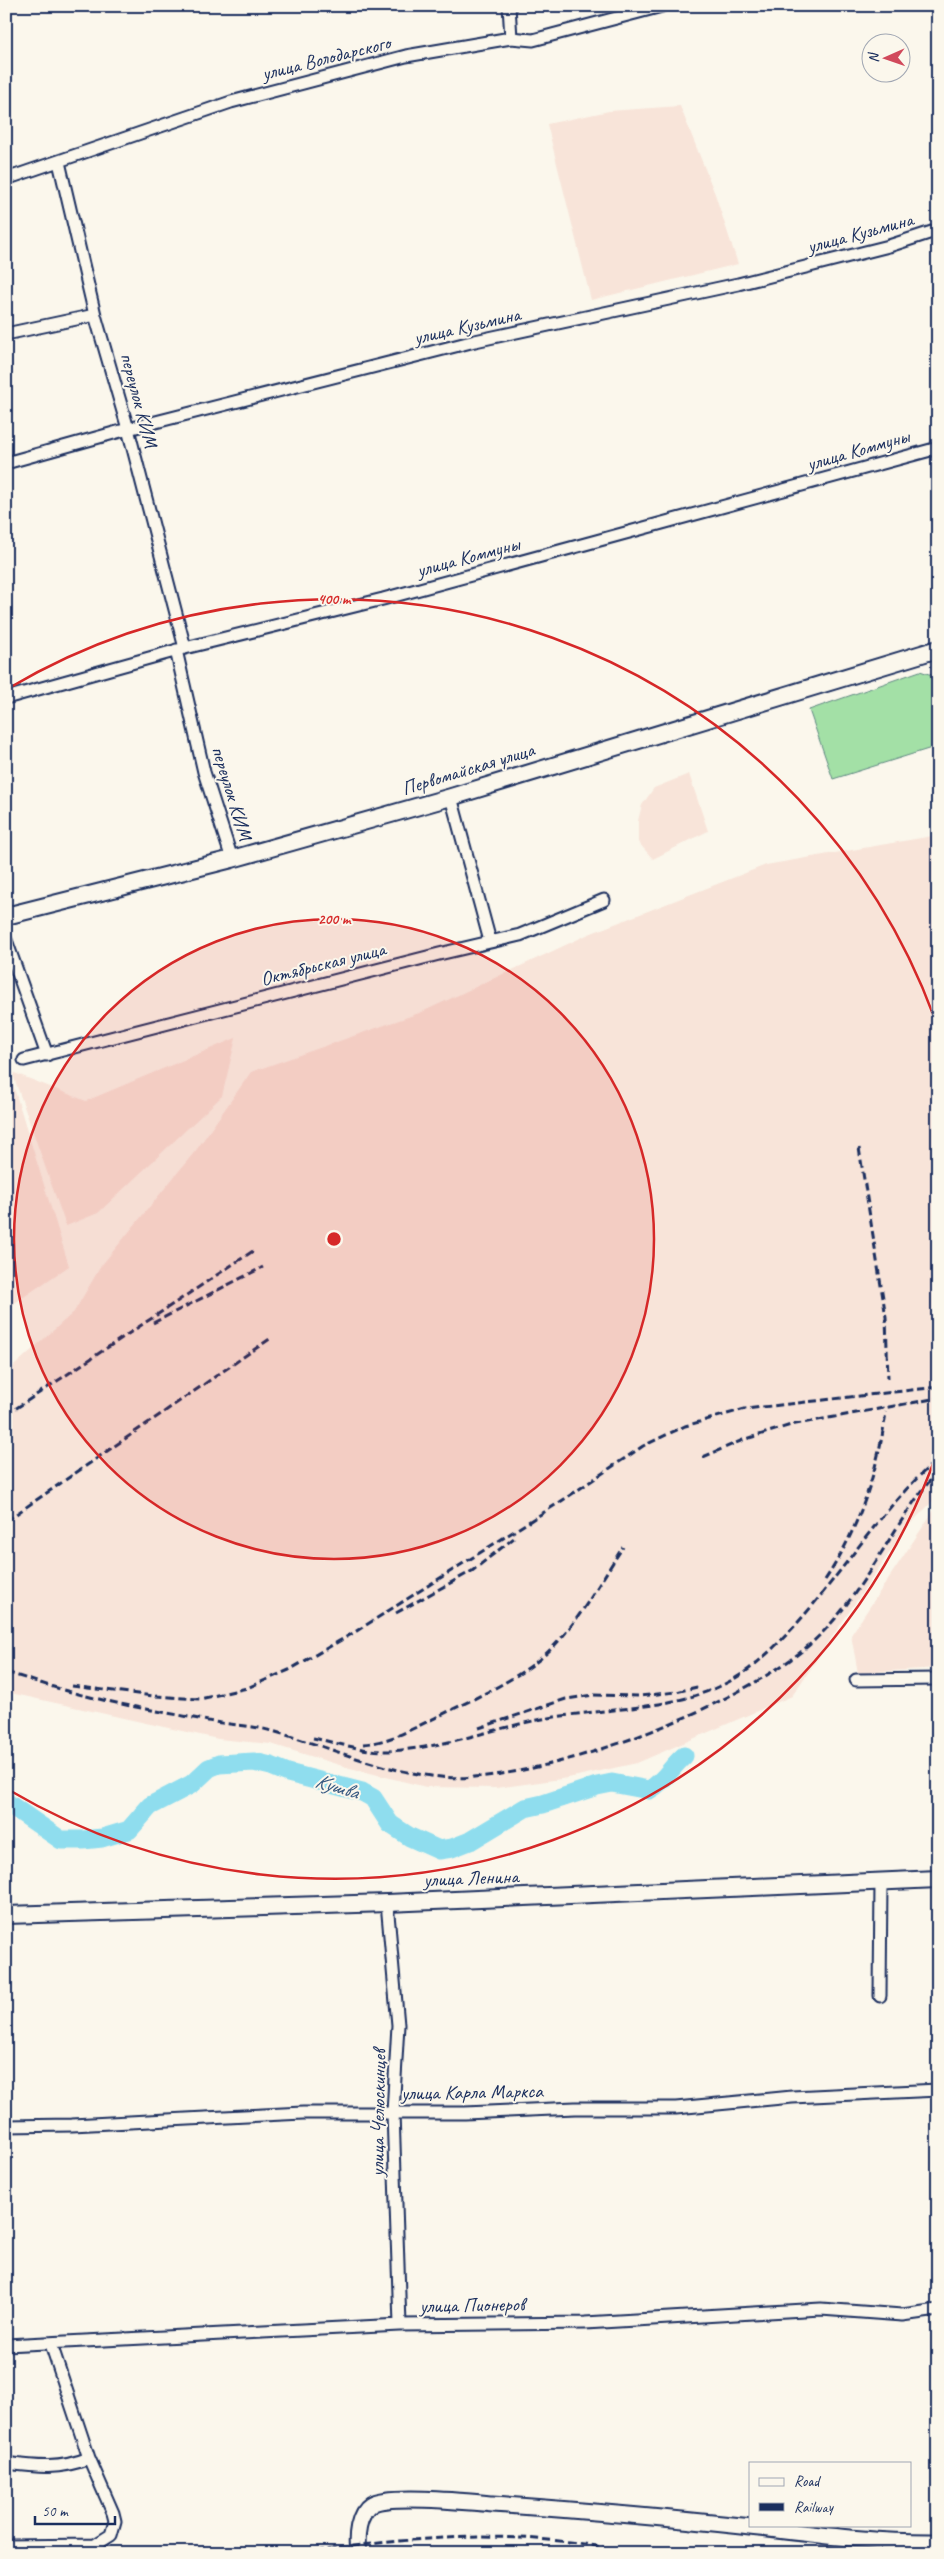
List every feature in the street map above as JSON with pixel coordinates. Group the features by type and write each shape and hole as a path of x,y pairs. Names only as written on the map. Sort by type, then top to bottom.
{"main road":[{"name":"Первомайская улица","path":"6,916 232,859 451,797 935,652"},
{"name":"улица Ленина","path":"6,1915 387,1903 938,1879"}],"street":[{"path":"509,6 511,38"},
{"name":"улица Володарского","path":"6,179 231,102 406,56 511,38 533,40 662,6"},
{"name":"переулок КИМ","path":"59,162 95,315 128,429 181,649 204,772 232,859"},
{"name":"улица Кузьмина","path":"6,463 128,429 256,399 475,341 738,284 889,246 938,230"},
{"path":"6,334 95,315"},
{"name":"улица Коммуны","path":"6,698 181,649 383,599 938,448"},
{"path":"451,797 490,942"},
{"name":"Октябрьская улица","path":"24,1060 520,936 604,900"},
{"path":"6,940 47,1055"},
{"path":"856,1680 938,1679"},
{"path":"880,1996 881,1882"},
{"name":"улица Челюскинцев","path":"387,1903 398,2026 393,2113 400,2325"},
{"name":"улица Карла Маркса","path":"6,2126 72,2126 303,2113 676,2108 792,2097 938,2090"},
{"name":"улица Пионеров","path":"6,2345 400,2325 584,2323 821,2309 902,2315 938,2310"},
{"path":"6,2546 94,2544 111,2535 115,2521 88,2458 51,2344"},
{"path":"6,2463 53,2467 70,2466 88,2458"},
{"path":"358,2553 358,2528 364,2514 372,2504 386,2500 456,2501 616,2513 849,2537 938,2542"}],"shaded area":[{"path":"680,106 715,194 738,264 591,300 547,124 609,111"},
{"path":"689,774 708,831 653,859 638,842 638,821 642,805 654,788"},
{"path":"938,835 938,1496 906,1528 792,1696 637,1763 568,1778 496,1788 426,1787 346,1767 271,1744 218,1739 6,1692 6,1373 74,1312 101,1266 197,1149 251,1072 422,1012 589,934 766,865"},
{"path":"236,1038 222,1096 98,1213 66,1226 12,1072 86,1101"},
{"path":"6,1062 69,1266 6,1309"},
{"path":"938,1504 938,1668 858,1673 851,1635"}],"green space":[{"path":"920,671 938,677 938,746 833,779 809,710"}],"waterway":[{"name":"Кушва","path":"6,1802 61,1840 102,1838 129,1830 150,1806 192,1784 209,1768 219,1764 254,1762 362,1792 373,1798 390,1824 410,1837 439,1850 452,1848 470,1841 525,1808 597,1786 612,1783 649,1790 659,1783 684,1756"}],"railway":[{"path":"859,1148 886,1317 888,1379"},
{"path":"6,1415 253,1251"},
{"path":"153,1323 263,1267"},
{"path":"6,1521 271,1338"},
{"path":"72,1686 154,1696 200,1699 247,1688 289,1670 355,1632 560,1502 643,1446 685,1426 745,1409 938,1387"},
{"path":"703,1457 743,1440 791,1425 938,1398"},
{"path":"825,1580 837,1561 865,1500 878,1456 886,1412"},
{"path":"313,1738 368,1750 406,1750 444,1743 538,1720 675,1701 701,1694 726,1683 749,1669 776,1646 823,1593 889,1509 912,1483 938,1459"},
{"path":"6,1672 64,1690 113,1702 208,1721 264,1729 376,1764 419,1774 441,1777 481,1776 528,1769 580,1756 633,1738 685,1717 734,1694 775,1670 808,1646 828,1627 861,1584 905,1515 938,1471"},
{"path":"396,1613 472,1571 514,1538"},
{"path":"363,1744 374,1743 413,1729 492,1690 529,1668 553,1647 575,1621 623,1547"},
{"path":"479,1728 566,1699 594,1695 640,1696 676,1692 701,1686"},
{"path":"304,2553 386,2542 468,2537 550,2540 591,2545 631,2553"}]}
